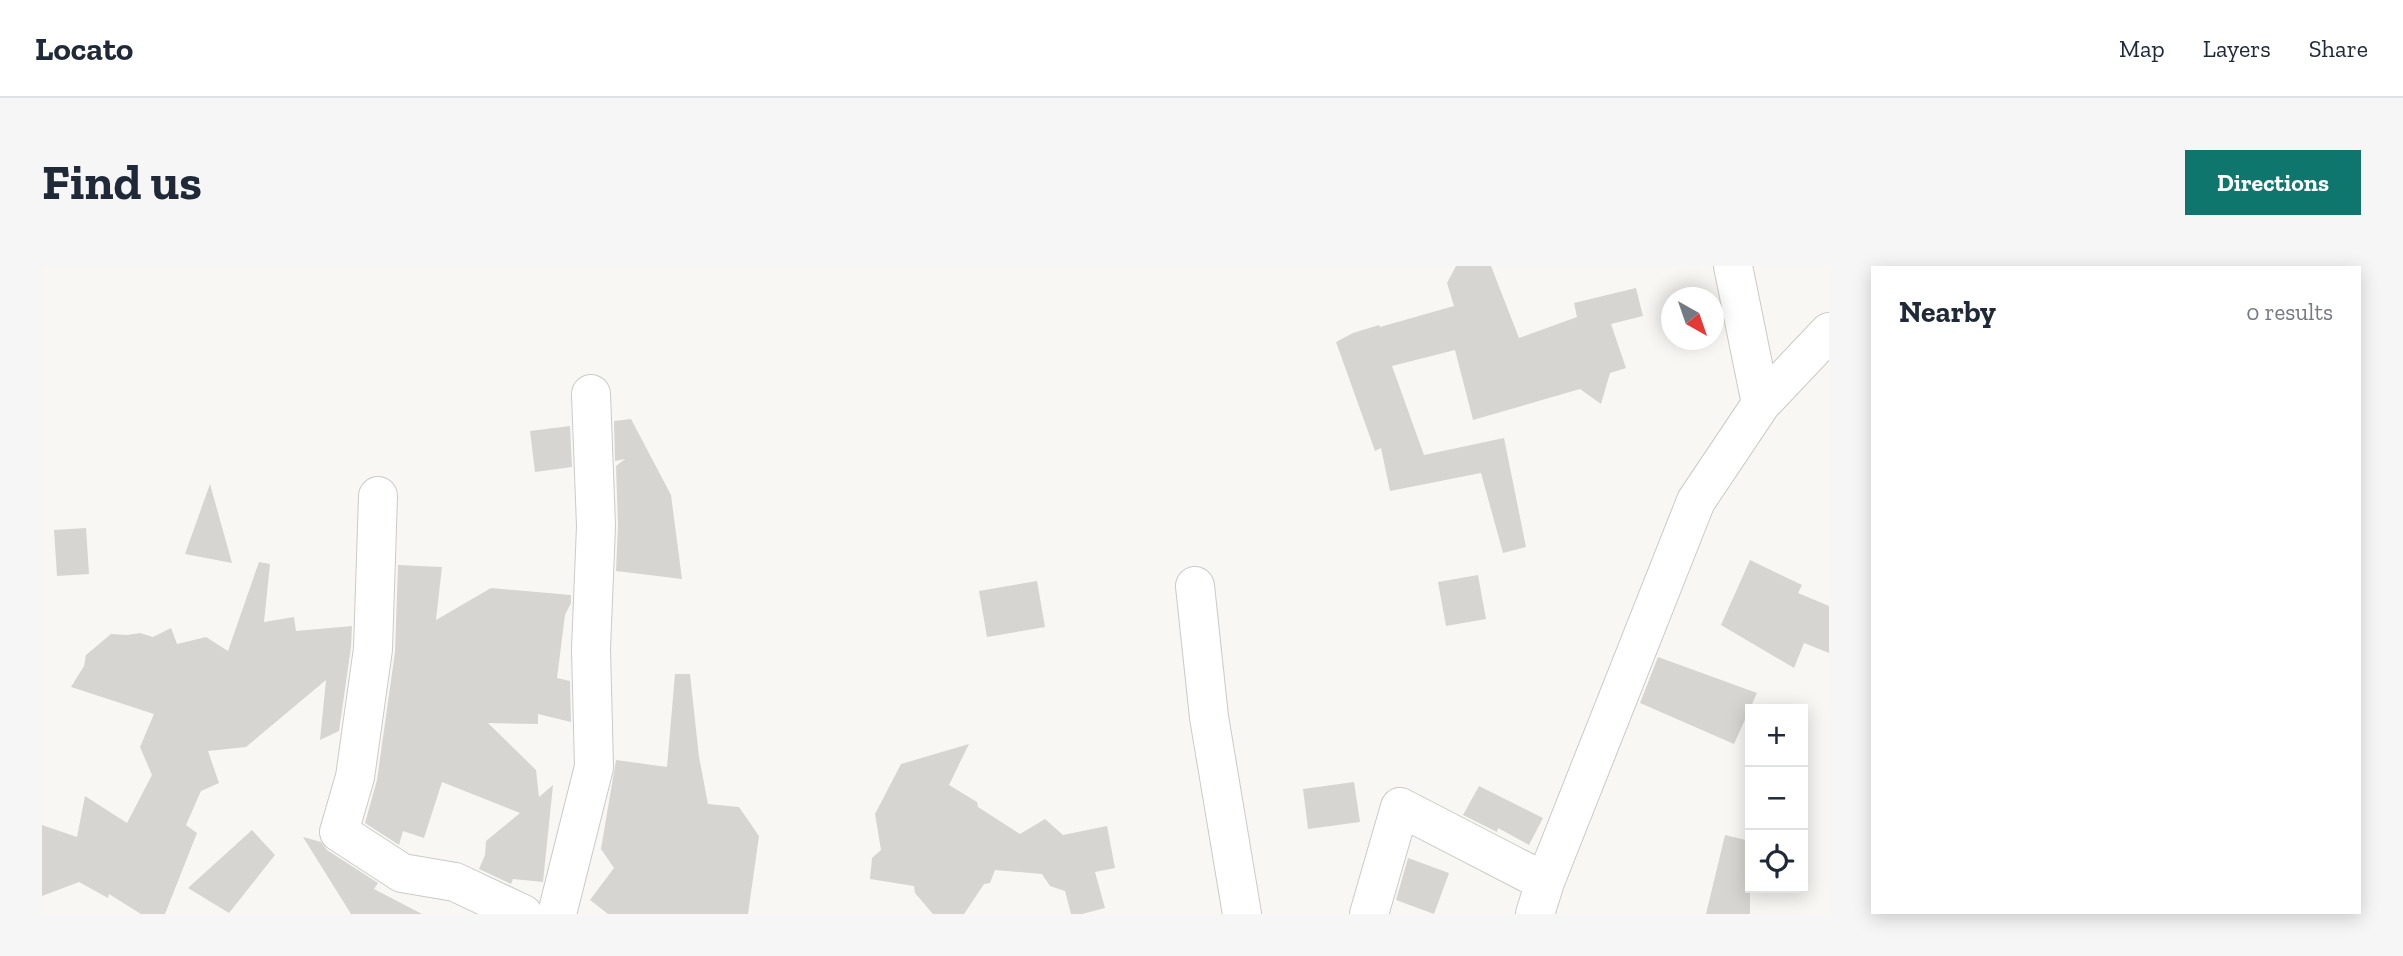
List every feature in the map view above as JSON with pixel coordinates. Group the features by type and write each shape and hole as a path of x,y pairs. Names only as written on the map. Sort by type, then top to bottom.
{"street":[{"path":"1733,266 1761,404"},
{"path":"1368,914 1400,807 1540,898 1696,501 1761,404 1829,332"},
{"path":"557,914 594,767 591,649 596,526 591,394"},
{"path":"378,496 373,649 355,777 339,832 402,873 455,882 523,914"},
{"path":"1195,586 1209,717 1242,914"}],"building":[{"path":"1456,266 1491,266 1519,338 1577,317 1574,303 1636,288 1643,316 1611,324 1626,368 1610,373 1601,404 1580,389 1473,420 1455,350 1392,366 1424,455 1504,438 1526,547 1503,553 1481,473 1390,491 1381,448 1375,451 1336,342 1353,333 1379,325 1380,327 1454,306 1447,283"},
{"path":"631,419 671,495 682,579 616,571 616,466 625,459 615,461 614,421"},
{"path":"570,426 572,467 535,472 530,431"},
{"path":"210,484 232,563 185,554"},
{"path":"86,528 89,574 57,576 54,530"},
{"path":"1750,560 1802,585 1798,593 1829,606 1829,653 1804,643 1794,668 1721,625"},
{"path":"259,562 270,564 264,622 294,617 296,631 352,626 339,731 320,740 326,680 246,747 208,751 219,783 201,791 186,825 197,833 165,914 141,914 109,894 108,898 79,882 42,896 42,825 77,837 85,796 127,823 152,775 140,747 154,714 71,687 84,666 86,655 111,634 140,633 153,637 171,628 177,644 206,637 228,651"},
{"path":"398,565 442,567 436,620 491,588 571,595 571,603 565,615 557,678 570,681 571,722 538,714 538,724 488,723 536,770 539,797 553,785 543,882 513,879 511,884 479,869 485,855 486,841 520,813 442,782 424,838 403,831 399,845 365,823 377,780 395,652"},
{"path":"1478,575 1486,619 1446,626 1438,582"},
{"path":"1037,581 1045,627 987,637 979,591"},
{"path":"1658,657 1757,693 1752,704 1745,704 1745,720 1734,744 1640,703"},
{"path":"675,674 690,674 699,757 708,804 739,807 759,836 748,914 608,914 590,900 614,868 601,849 616,760 667,767"},
{"path":"969,744 949,785 1020,834 1045,819 1063,835 1107,826 1115,868 1095,872 1105,908 1071,914 1065,891 1050,886 1042,874 995,870 990,883 984,884 964,914 933,914 915,893 914,886 870,879 872,858 881,850 875,814 901,764"},
{"path":"1354,782 1360,822 1308,829 1303,789"},
{"path":"1479,786 1543,818 1529,845 1498,828 1497,832 1463,815"},
{"path":"252,830 275,855 229,913 188,888"},
{"path":"1725,835 1745,840 1745,893 1750,893 1750,914 1706,914"},
{"path":"303,837 321,842 327,850 378,883 374,889 422,914 351,914"},
{"path":"1408,858 1449,873 1434,914 1396,900"}]}
